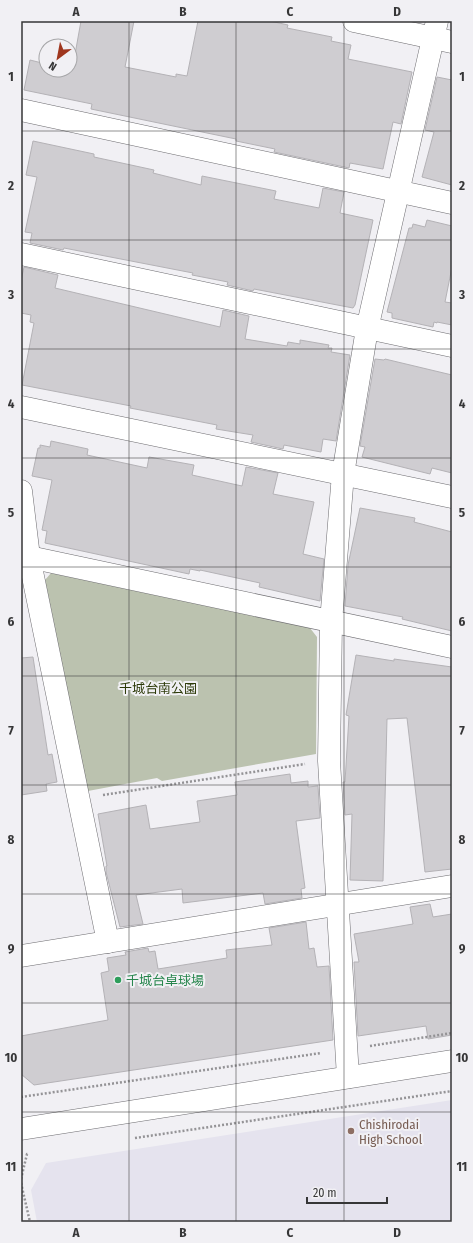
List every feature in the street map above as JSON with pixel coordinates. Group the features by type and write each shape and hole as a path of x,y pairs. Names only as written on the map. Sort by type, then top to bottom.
{"street":[{"path":"348,1077 330,761 331,622 343,474 367,329 398,191 441,34 354,21"},
{"path":"21,110 452,203"},
{"path":"21,254 452,346"},
{"path":"21,407 452,497"},
{"path":"21,491 29,557 108,942"},
{"path":"29,557 452,647"},
{"path":"21,956 452,886"},
{"path":"21,1129 452,1061"}],"path":[{"path":"79,800 330,761"},
{"path":"21,1096 347,1050 452,1033"},
{"path":"130,1139 452,1091"},
{"path":"21,1179 27,1154 35,1153"},
{"path":"21,1183 30,1222"}],"shaded area":[{"name":"Chishirodai High School","path":"452,1100 452,1222 37,1222 31,1190 46,1163"}],"green space":[{"name":"千城台南公園","path":"51,573 310,628 317,637 316,754 162,781 157,778 88,791 45,580"}],"building":[{"path":"81,21 134,21 125,67 176,77 176,74 187,76 198,21 270,21 288,25 287,28 332,37 331,41 351,45 348,59 412,72 401,124 393,122 383,169 350,163 349,168 274,152 275,149 236,141 236,139 91,109 92,104 24,90 30,60 38,62 38,78 78,78 78,38"},
{"path":"437,77 452,80 452,185 422,177 434,132 425,130"},
{"path":"33,141 94,154 94,157 154,170 153,173 201,185 202,176 276,191 274,199 319,208 323,188 344,192 340,213 373,220 355,305 353,308 254,289 253,291 227,285 228,282 192,275 193,273 64,248 63,250 30,243 32,233 25,232 37,177 26,175"},
{"path":"427,220 452,226 452,267 445,302 452,303 452,325 434,322 433,327 392,318 392,313 387,312 409,228 412,228 413,224 425,227"},
{"path":"24,267 58,275 55,288 220,327 223,310 249,316 245,339 287,346 288,342 300,344 300,340 329,345 328,348 332,348 331,352 350,355 336,441 323,439 321,452 284,445 283,449 251,442 253,435 216,429 217,425 130,408 131,406 22,385 34,323 30,322 31,315 21,313 21,281"},
{"path":"375,359 385,359 452,375 452,473 432,468 430,474 362,457 365,447 360,446"},
{"path":"51,441 88,449 87,455 147,468 149,457 194,465 192,475 242,486 246,467 278,473 273,494 314,502 303,554 324,559 320,601 259,587 260,583 200,570 190,569 189,574 45,543 47,531 42,530 52,480 32,476 38,448 40,448 40,445 50,447"},
{"path":"360,508 415,518 414,522 452,532 452,631 402,619 403,617 345,606 348,565"},
{"path":"356,655 394,661 394,659 452,667 452,869 425,872 407,718 387,719 383,881 350,880 352,814 345,815 343,782 345,782 349,716 346,715"},
{"path":"33,657 48,755 52,754 57,782 46,784 47,791 21,795 21,658"},
{"path":"290,774 291,783 308,781 308,787 318,786 320,818 296,821 305,888 301,889 302,898 265,904 263,893 183,903 182,889 136,895 143,924 120,927 106,872 107,866 98,814 146,805 150,829 200,822 197,801 237,795 235,782"},
{"path":"430,904 433,917 452,914 452,1035 428,1039 426,1026 358,1036 354,962 359,962 354,934 413,924 410,907"},
{"path":"306,922 309,949 314,948 317,967 329,966 333,1040 34,1085 21,1074 21,1036 108,1020 101,973 109,971 107,958 126,955 125,952 148,948 149,952 155,951 158,969 227,958 226,950 272,945 269,928"}],"place":[{"name":"千城台卓球場","path":"118,980"},
{"name":"Chishirodai High School","path":"351,1131"}]}
